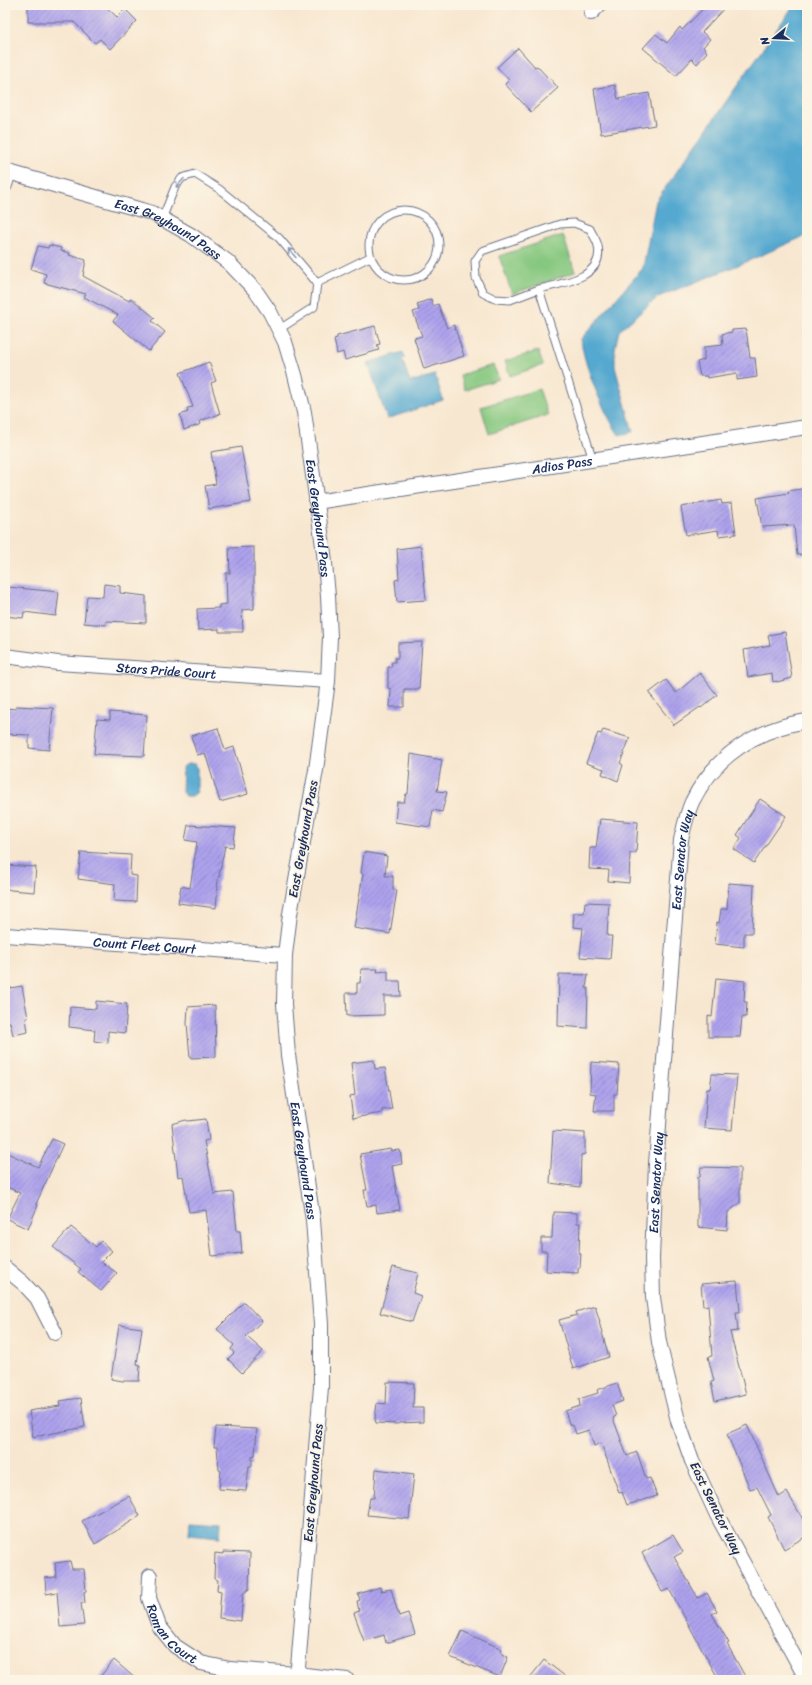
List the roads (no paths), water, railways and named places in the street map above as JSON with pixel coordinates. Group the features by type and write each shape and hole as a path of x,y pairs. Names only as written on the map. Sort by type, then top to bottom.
{"street":[{"name":"East Greyhound Pass","path":"6,176 152,213 191,235 228,262 255,290 278,330 284,342 295,375 304,412 324,553 330,637 328,681 316,770 290,914 285,955 284,1004 288,1055 313,1220 321,1324 321,1387 297,1677"},
{"name":"Adios Pass","path":"316,502 807,427"},
{"name":"Stars Pride Court","path":"5,656 58,663 328,681"},
{"name":"East Senator Way","path":"807,721 788,724 763,732 739,746 719,764 705,780 692,802 681,840 656,1164 652,1258 653,1297 659,1342 678,1421 692,1461 717,1515 807,1680"},
{"name":"Count Fleet Court","path":"5,935 285,955"},
{"path":"5,1268 23,1282 37,1298 55,1333"},
{"name":"Roman Court","path":"150,1576 149,1598 159,1626 175,1646 201,1662 230,1669 297,1677 347,1680"}],"lane":[{"path":"162,219 175,187 182,178 195,174 219,189 279,238 317,283 314,307 278,330"},
{"path":"407,210 418,213 428,219 435,228 439,239 439,251 435,262 428,272 418,278 407,281 395,280 384,275 376,267 370,257 368,245 370,234 376,224 384,216 395,211 407,210"},
{"path":"574,223 590,229 598,246 599,258 593,268 578,278 539,289 510,300 495,299 483,293 476,278 475,261 482,251 560,224 574,223"},
{"path":"317,283 370,257"},
{"path":"539,289 593,460"}],"water":[{"path":"794,5 807,5 807,235 746,262 658,297 619,331 615,348 615,367 633,432 619,435 595,388 586,362 581,339 643,268 656,201"},
{"path":"403,352 405,358 402,359 410,382 435,375 443,400 387,419 368,363"},
{"path":"187,764 195,764 197,768 197,792 192,796 185,796 182,792 183,767"},
{"path":"190,1520 221,1522 220,1537 189,1534"}]}
